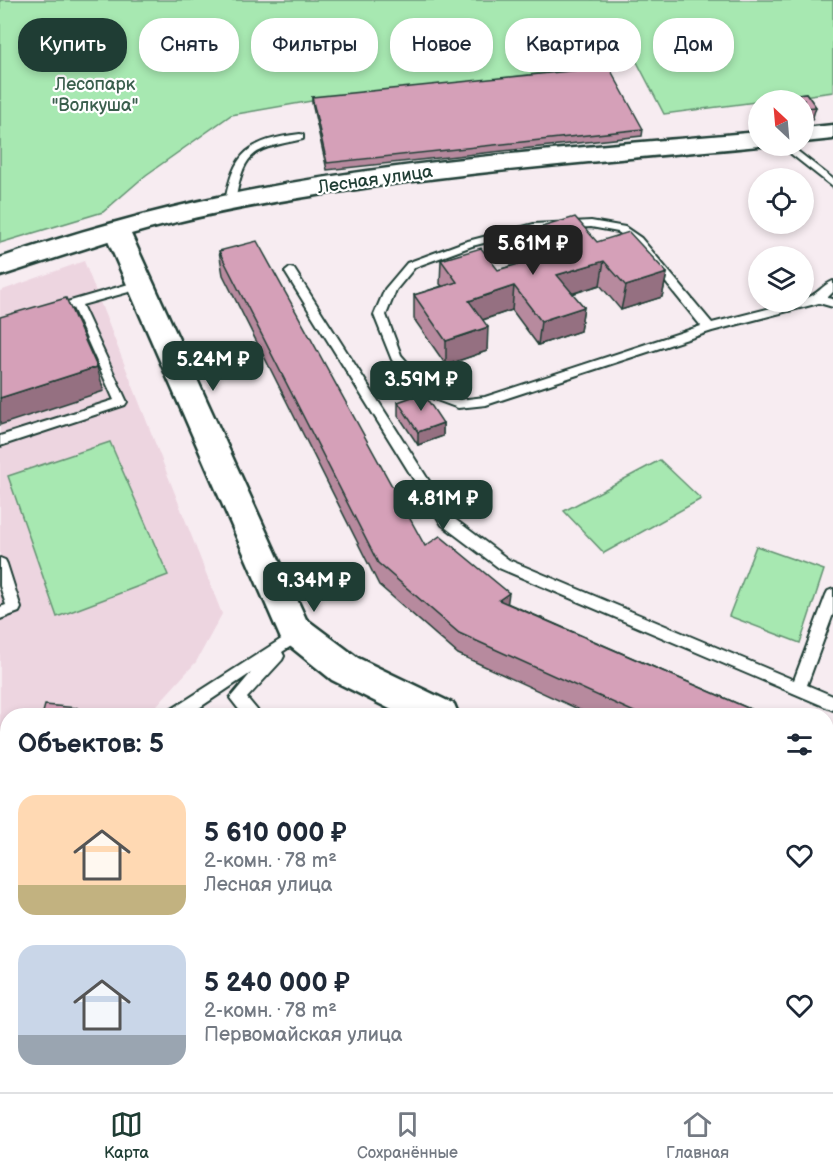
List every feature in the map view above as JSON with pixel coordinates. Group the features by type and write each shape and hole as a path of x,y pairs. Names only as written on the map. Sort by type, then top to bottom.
{"street":[{"path":"814,134 833,132"},
{"name":"Лесная улица","path":"0,267 117,230 230,203 420,172 748,140"},
{"path":"117,230 139,285 292,629 345,669 425,708"}],"lane":[{"path":"230,203 233,180 241,159 256,146 276,139 300,137"},
{"path":"798,156 833,184"},
{"path":"709,328 637,240 621,229 591,224 534,227 468,244 411,265 391,289 380,315 396,357 427,392 458,404 486,401 709,328 819,299 833,285"},
{"path":"290,272 447,520 504,564 833,703"},
{"path":"43,313 139,285"},
{"path":"819,299 833,303"},
{"path":"0,441 121,402 76,303"},
{"path":"0,564 14,608 0,613"},
{"path":"798,688 833,595"},
{"path":"186,708 297,635"},
{"path":"247,708 237,698 297,635"}],"shaded area":[{"path":"84,261 222,614 196,662 154,708 0,708 0,291"}],"green space":[{"name":"Лесопарк \"Волкуша\"","path":"0,0 833,0 833,92 814,94 814,90 748,90 748,103 664,114 641,70 641,18 505,18 505,72 552,72 323,99 231,115 146,175 103,212 0,243"},
{"path":"110,442 168,575 57,617 8,476"},
{"path":"660,460 701,499 604,553 564,511"},
{"path":"756,546 824,570 800,643 729,616"}],"building":[{"path":"560,72 612,72 643,129 327,163 312,97"},
{"path":"575,217 597,242 629,232 667,273 626,286 604,261 557,275 584,307 541,321 514,286 469,301 488,327 446,341 414,295 457,282 441,260 481,248 498,270 552,254 532,230"},
{"path":"257,241 425,546 440,536 509,593 499,600 748,708 625,708 459,633 378,563 219,251"},
{"path":"66,298 97,367 0,398 0,317"},
{"path":"423,393 443,423 418,432 398,402"},
{"path":"45,705 77,708 44,708"}]}
